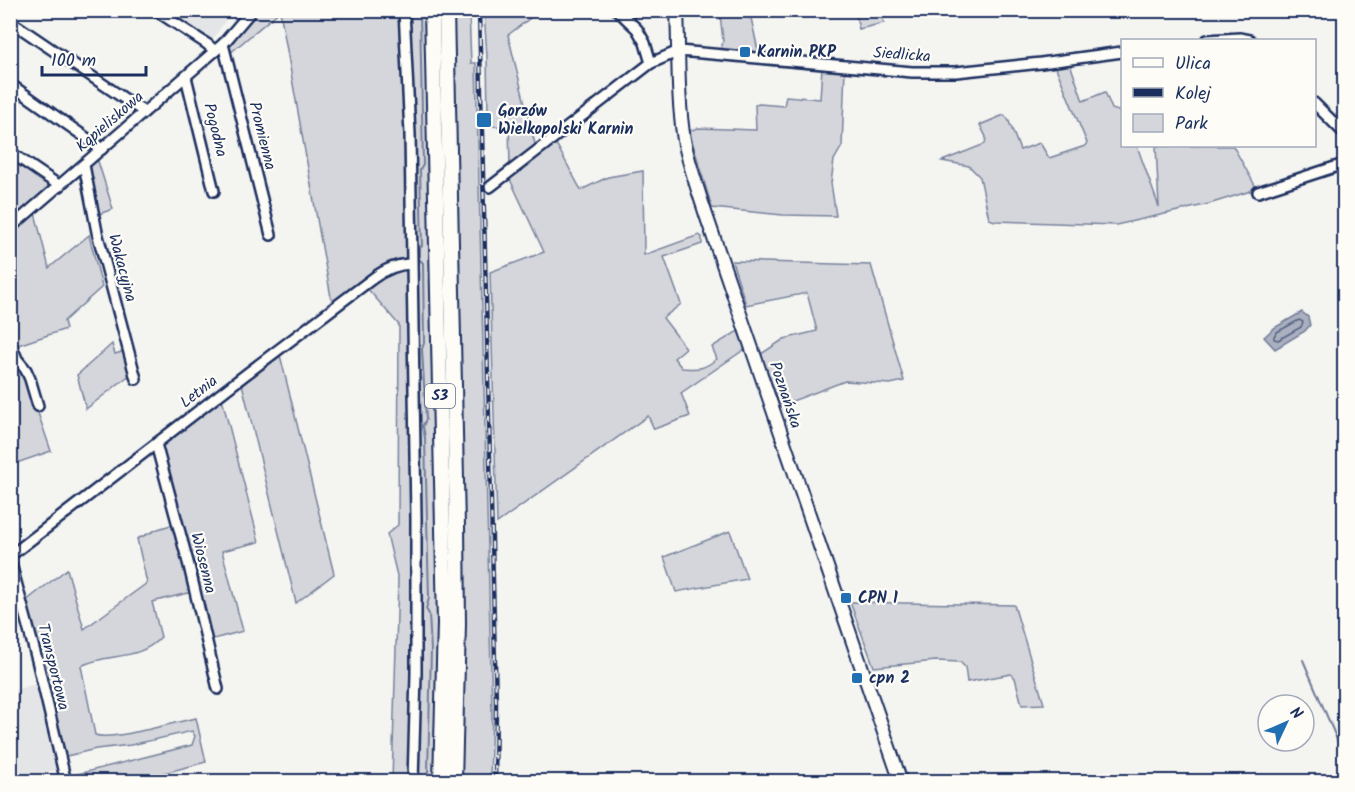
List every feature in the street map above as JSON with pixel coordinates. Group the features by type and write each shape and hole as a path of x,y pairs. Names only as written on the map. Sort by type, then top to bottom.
{"highway":[{"name":"S3","path":"432,10 445,623 441,782"},
{"name":"S3","path":"446,10 457,526 458,624 454,782"}],"main road":[{"name":"Poznańska","path":"678,10 682,120 684,140 692,169 901,782"}],"street":[{"path":"155,10 214,51"},
{"name":"Kąpieliskowa","path":"10,228 223,44 252,10"},
{"path":"404,10 410,134 416,600 412,782"},
{"path":"617,10 637,28 651,63"},
{"path":"10,21 144,112"},
{"path":"1224,39 1245,39"},
{"name":"Promienna","path":"223,44 271,235"},
{"path":"490,187 651,63 679,51"},
{"name":"Siedlicka","path":"679,51 912,72 956,72 1121,52"},
{"name":"Pogodna","path":"186,77 214,190"},
{"path":"10,84 102,149"},
{"path":"1316,105 1344,133"},
{"path":"10,152 60,186"},
{"path":"1258,192 1344,164"},
{"name":"Wakacyjna","path":"84,165 96,232 136,379"},
{"name":"Letnia","path":"10,558 372,279 393,267 411,264"},
{"path":"10,342 16,359 26,370 30,379 38,406"},
{"name":"Wiosenna","path":"156,444 189,566 218,689"},
{"name":"Transportowa","path":"10,558 66,782"}],"shaded area":[{"path":"171,11 232,11 211,42 169,14"},
{"path":"40,683 61,769 11,779 11,691"}],"green space":[{"path":"537,10 538,12 508,35 536,148 553,138 581,190 608,177 643,171 644,255 699,235 702,237 702,244 664,257 681,304 663,318 686,348 674,358 682,368 704,367 717,359 712,347 738,331 745,349 681,393 690,416 654,429 648,416 497,523 490,272 544,252 507,173 510,166 509,127 490,126 484,11"},
{"path":"256,11 280,11 229,54 228,51 234,40"},
{"path":"280,11 469,11 471,63 476,63 492,712 490,781 392,781 398,580 387,534 398,525 399,325 361,281 332,303"},
{"path":"712,11 740,11 736,16 751,18 759,55 722,51 720,14 711,13"},
{"path":"855,11 881,11 884,23 859,29"},
{"path":"1069,61 1083,101 1105,92 1112,109 1121,112 1121,147 1137,147 1159,207 1156,147 1234,147 1257,189 1209,204 1116,225 989,219 980,177 969,166 942,161 985,144 986,137 980,125 1004,115 1008,119 1020,150 1040,143 1049,158 1085,146 1087,143 1054,63"},
{"path":"822,67 845,69 842,146 834,160 831,183 836,216 783,215 712,208 689,131 698,128 756,130 755,105 784,106 786,96 820,99"},
{"path":"10,155 52,186 51,190 22,213 11,205"},
{"path":"97,158 113,209 99,214 88,171 89,166"},
{"path":"35,213 49,268 89,235 102,287 64,321 66,329 15,346 10,332 10,234"},
{"path":"732,261 871,265 904,381 890,384 845,381 782,405 779,403 761,354 784,339 817,331 807,293 746,305"},
{"path":"112,344 115,354 125,351 131,374 86,409 77,375"},
{"path":"279,351 334,574 296,603 241,380"},
{"path":"24,372 51,451 11,465 11,380"},
{"path":"221,395 259,542 222,551 243,631 206,641 192,592 152,602 161,637 152,645 133,653 81,666 95,735 129,733 196,718 206,762 134,781 68,781 66,777 192,745 195,736 192,731 58,758 22,604 67,569 84,629 147,583 137,539 177,523 155,446"},
{"path":"730,531 747,579 676,592 664,557"},
{"path":"850,602 1014,605 1044,704 1022,705 1015,678 1011,674 967,682 965,667 960,662 936,661 874,667"}],"water":[{"path":"1302,312 1308,317 1310,325 1305,331 1275,349 1264,337 1274,328"}],"waterway":[{"path":"420,10 423,165 420,170 422,246 419,249 419,259 423,263 424,343 422,349 426,419 423,426 429,598 426,609 429,614 431,650 428,772 424,782"},
{"path":"1303,660 1344,756"}],"railway":[{"path":"479,10 496,704 495,782"}],"place":[{"name":"Karnin PKP","path":"745,52"},
{"name":"Gorzów Wielkopolski Karnin","path":"484,120"},
{"name":"CPN 1","path":"846,598"},
{"name":"cpn 2","path":"857,678"}]}
